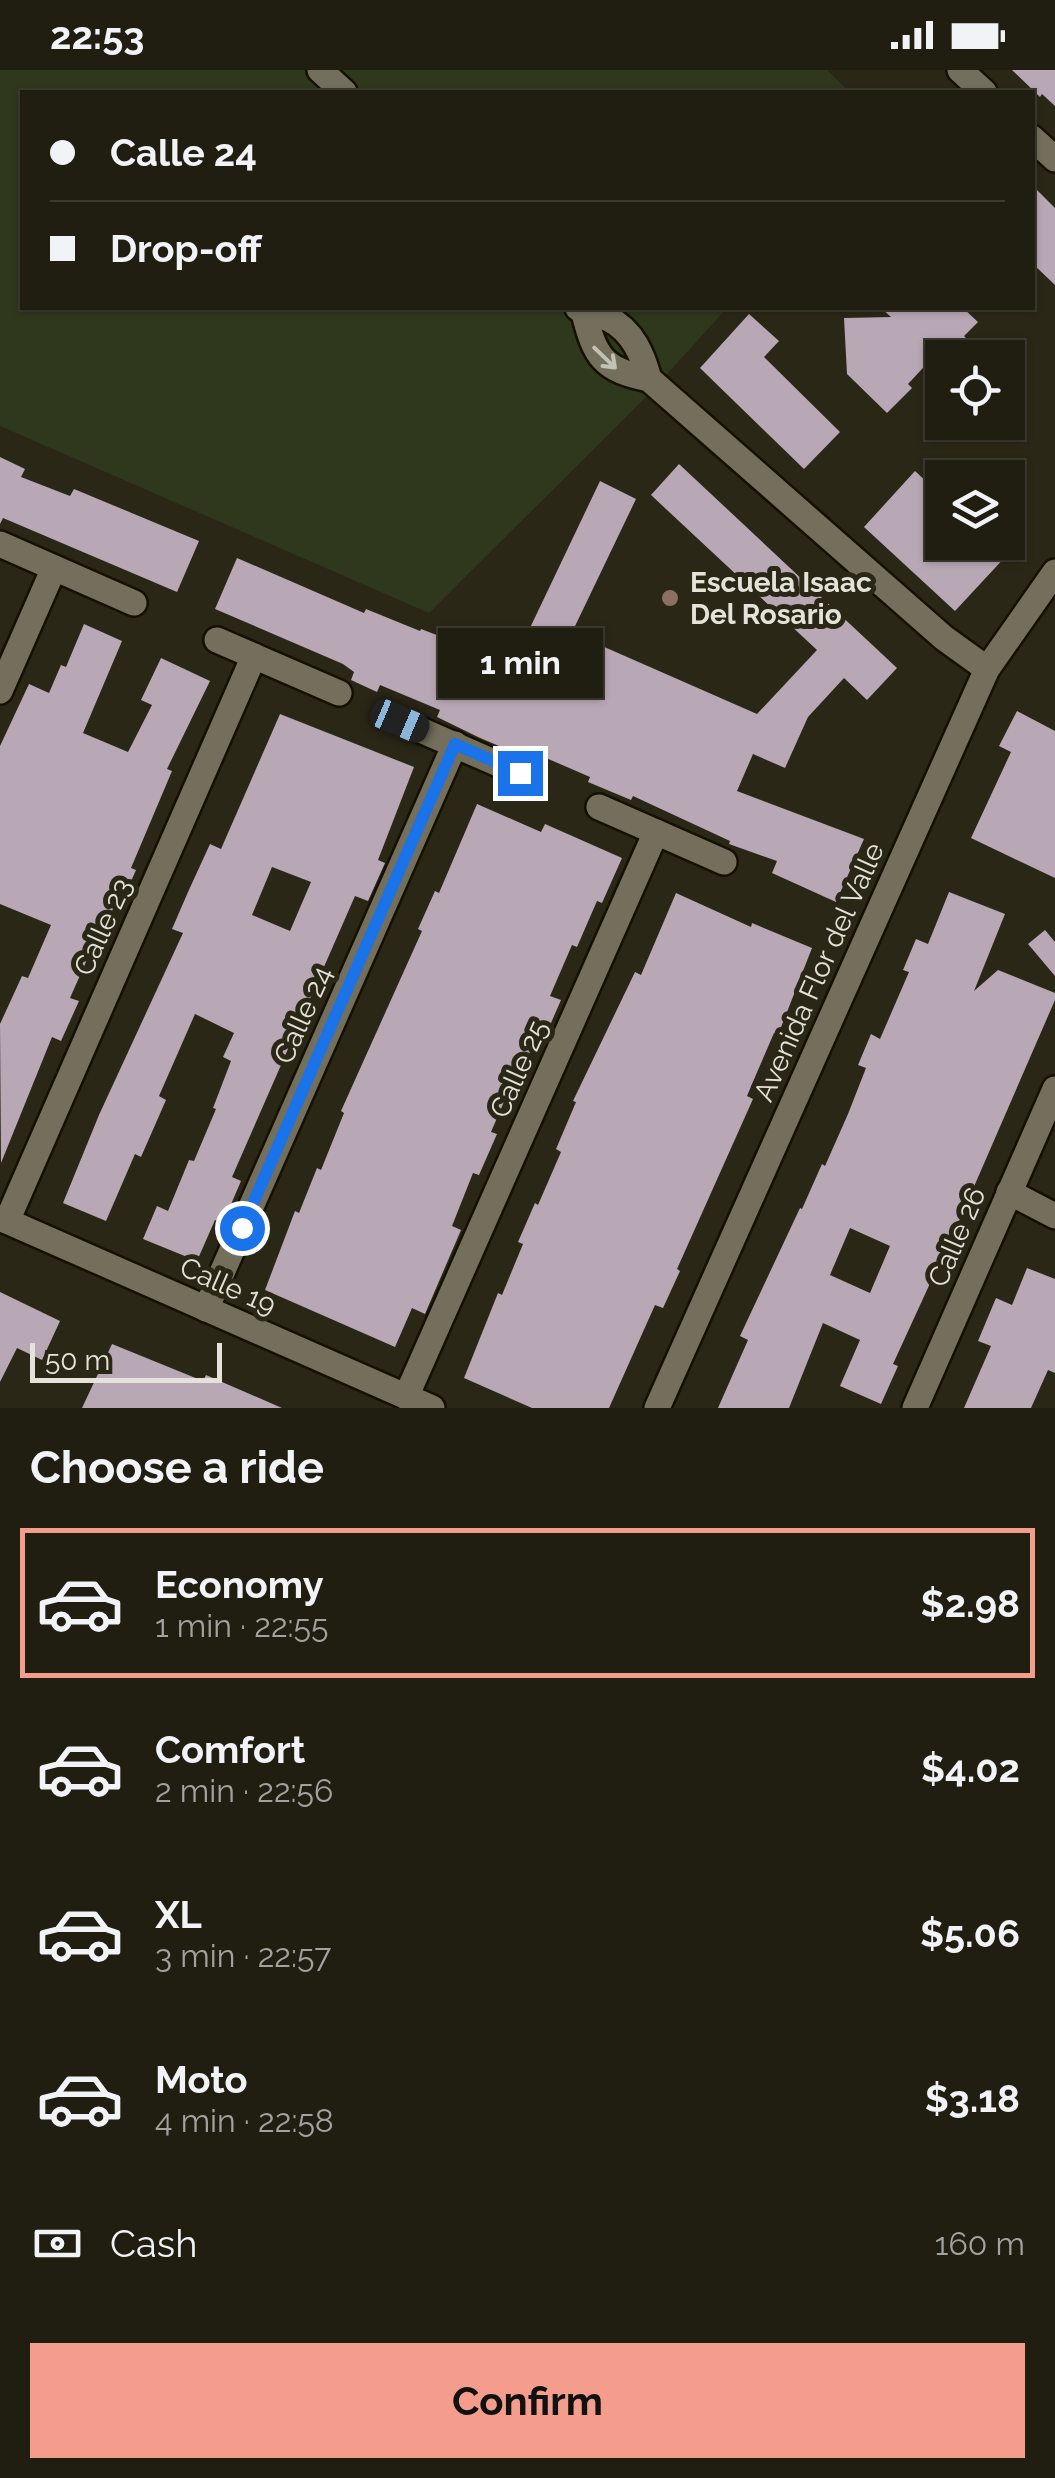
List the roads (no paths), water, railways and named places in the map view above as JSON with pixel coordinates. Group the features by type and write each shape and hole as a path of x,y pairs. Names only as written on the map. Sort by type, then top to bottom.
{"street":[{"path":"320,70 342,90"},
{"path":"960,70 982,90"},
{"path":"1035,141 1055,159"},
{"path":"581,310 593,348 620,373 650,379 944,638 987,669"},
{"path":"0,544 134,603"},
{"path":"0,692 54,568"},
{"name":"Avenida Flor del Valle","path":"657,1408 987,669 1055,572"},
{"path":"217,640 340,693"},
{"name":"Calle 23","path":"4,1220 254,656"},
{"path":"400,721 520,773"},
{"name":"Calle 24","path":"206,1309 455,744"},
{"path":"599,807 724,862"},
{"name":"Calle 25","path":"406,1397 656,832"},
{"name":"Calle 26","path":"915,1408 1055,1090"},
{"path":"1009,1192 1055,1216"},
{"name":"Calle 19","path":"4,1220 432,1408"}],"place":[{"name":"Escuela Isaac Del Rosario","path":"670,598"}]}
